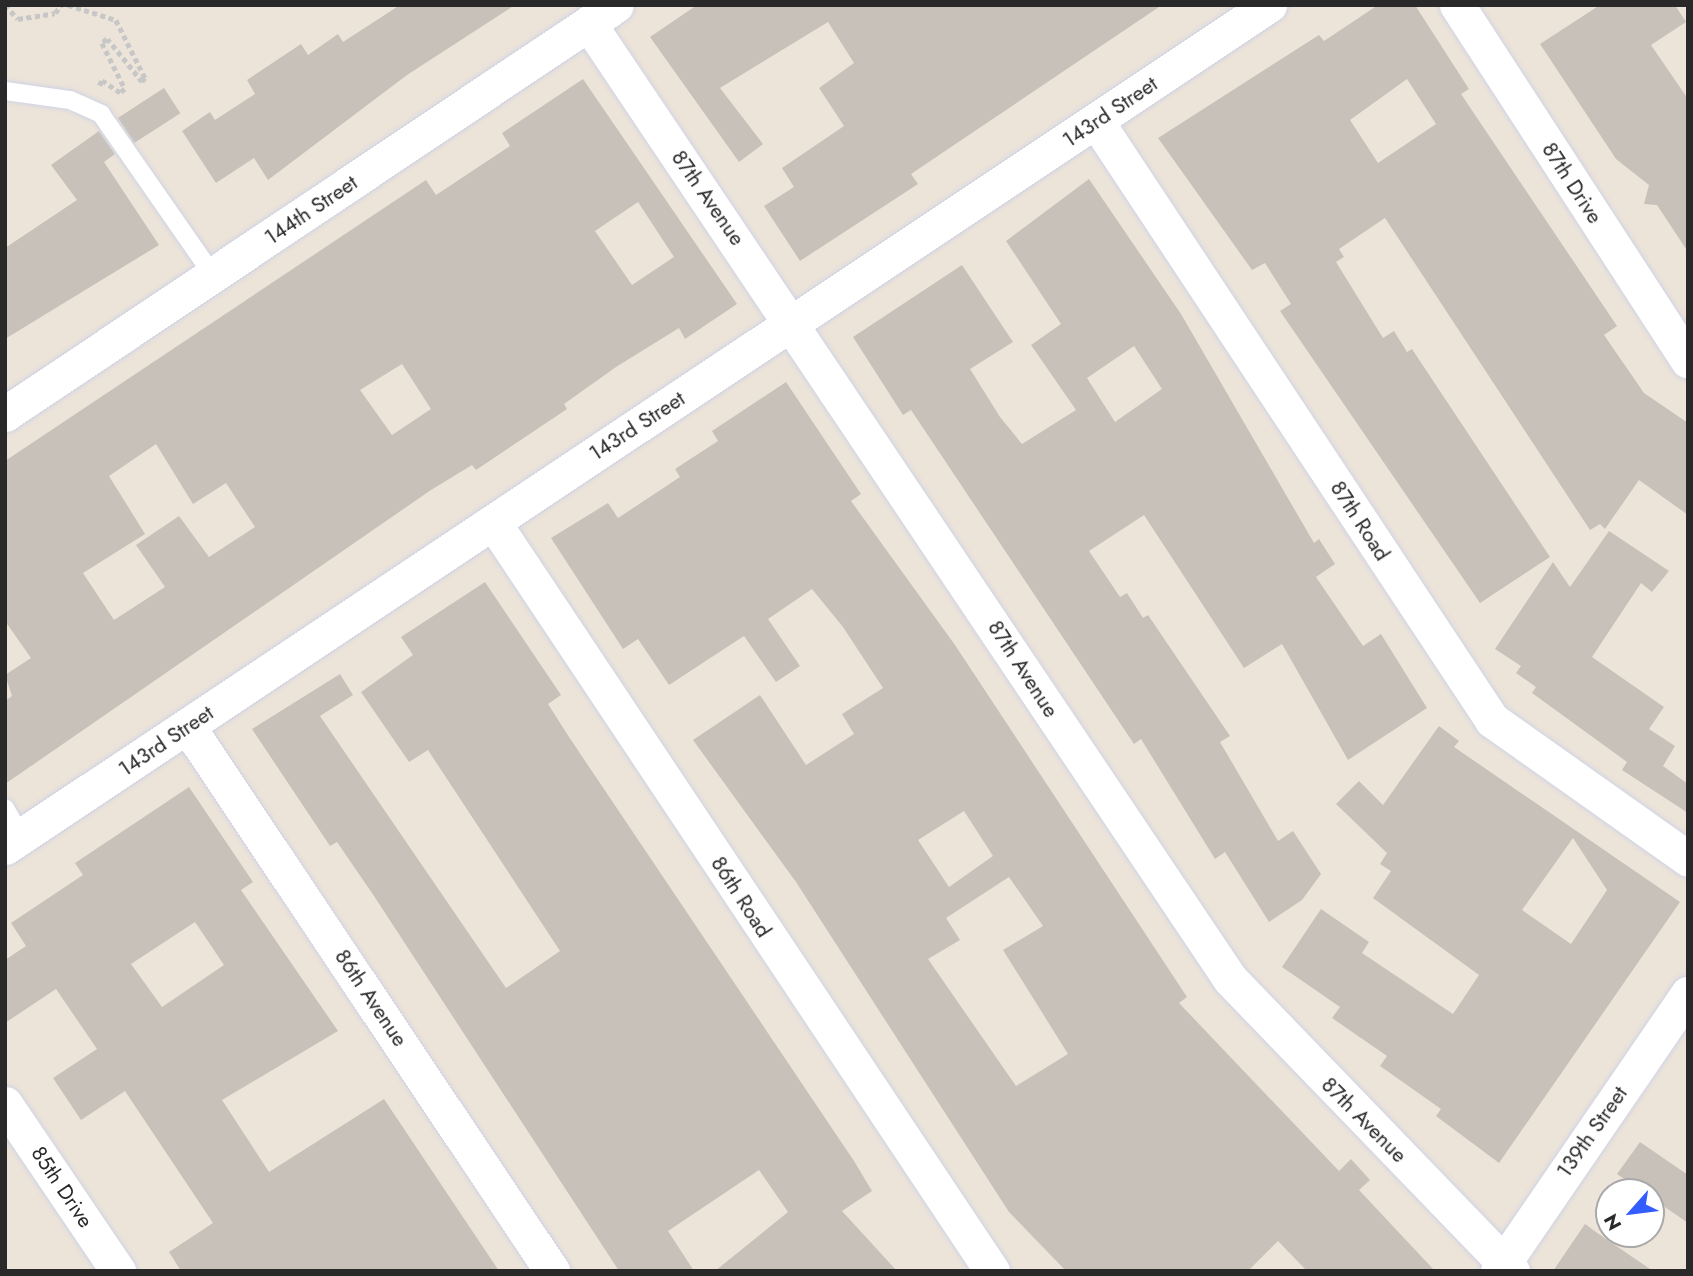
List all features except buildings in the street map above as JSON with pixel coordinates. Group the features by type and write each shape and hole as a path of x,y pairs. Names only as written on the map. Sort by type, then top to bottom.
{"street":[{"name":"143rd Street","path":"10,830 188,727 1269,5"},
{"name":"87th Drive","path":"1457,5 1688,361"},
{"name":"144th Street","path":"5,414 602,14"},
{"name":"87th Avenue","path":"602,14 794,322 1230,979 1505,1268"},
{"name":"87th Road","path":"1096,121 1492,720 1688,859"},
{"name":"86th Road","path":"493,522 992,1271"},
{"name":"86th Avenue","path":"188,727 552,1271"},
{"name":"139th Street","path":"1505,1268 1688,994"},
{"name":"85th Drive","path":"5,1104 118,1271"}],"lane":[{"path":"5,91 70,100 102,114 213,275"}],"path":[{"path":"5,5 18,19 55,13 61,5"},
{"path":"68,5 116,20 145,78 142,82 107,39 102,43 125,89 120,93 102,81 98,91"}]}
